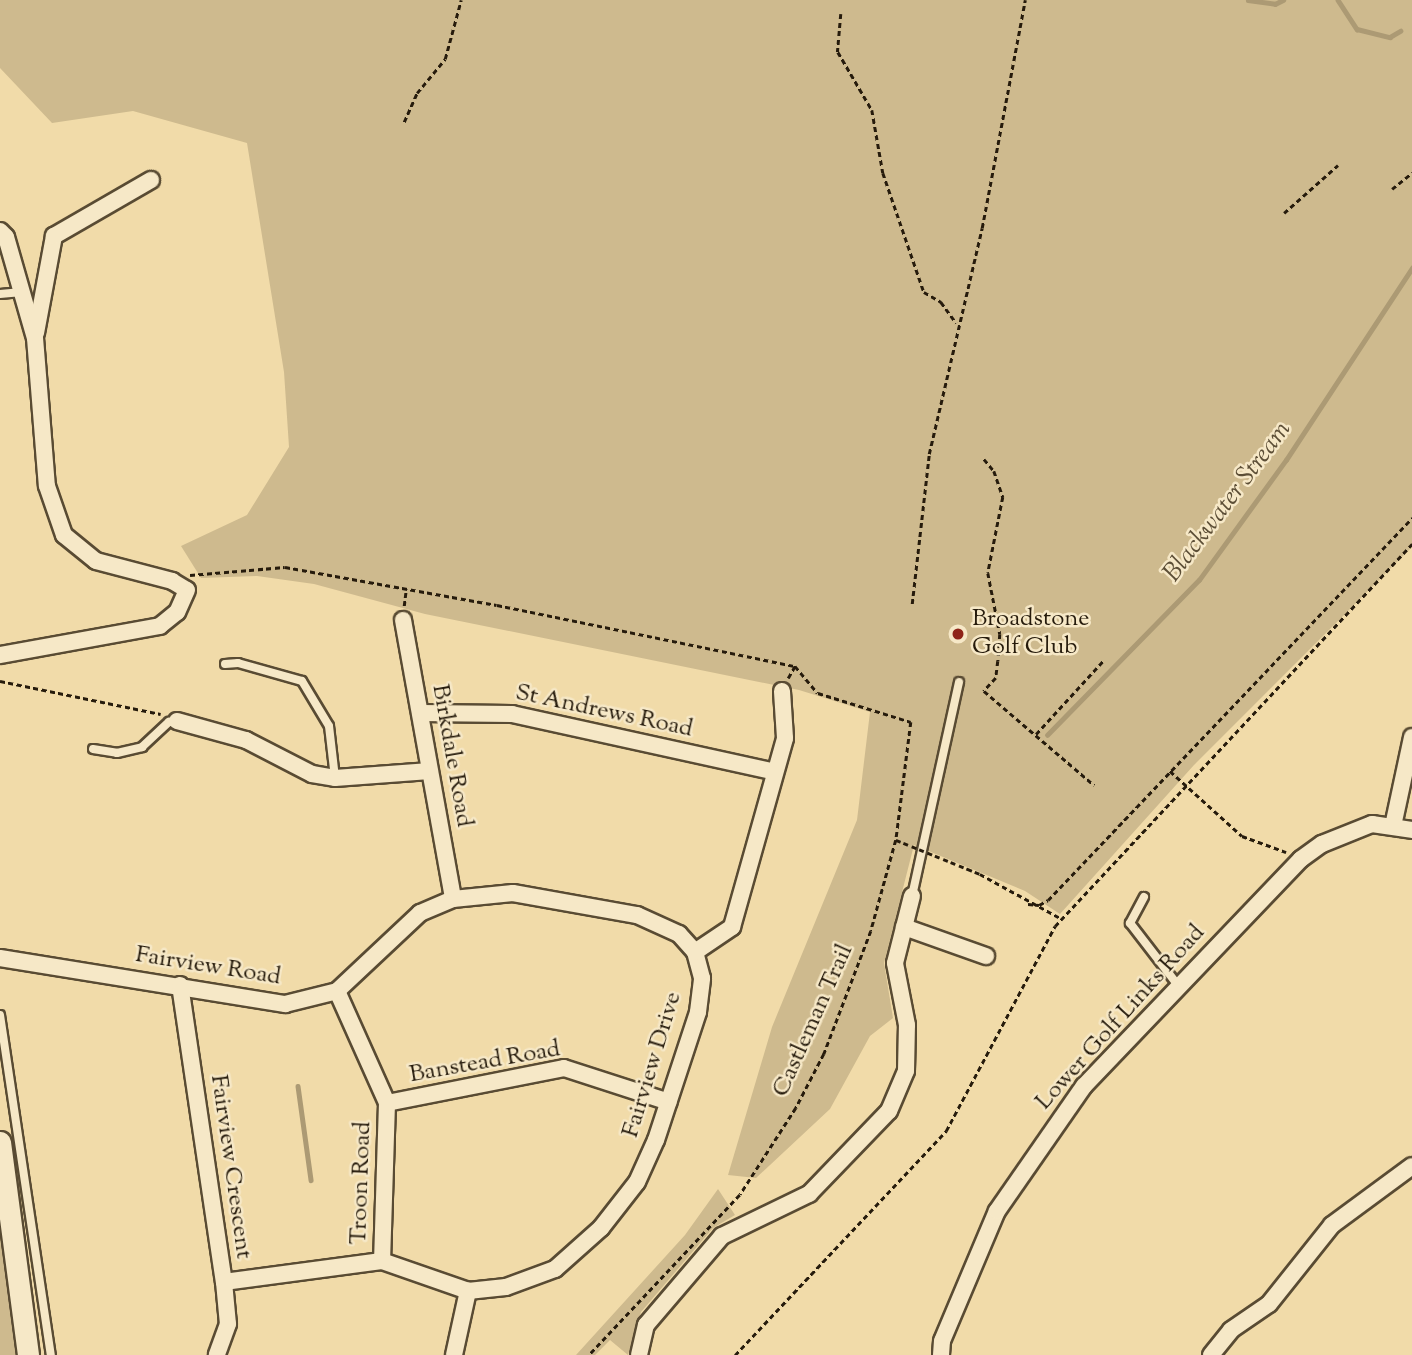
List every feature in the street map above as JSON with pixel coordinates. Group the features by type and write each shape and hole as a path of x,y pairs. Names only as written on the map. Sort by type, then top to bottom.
{"main road":[{"path":"0,1142 28,1355"}],"street":[{"path":"36,338 54,236 151,180"},
{"path":"0,231 36,338 47,486 64,535 96,561 172,581 187,590 177,612 160,626 0,655"},
{"name":"Birkdale Road","path":"403,620 453,899"},
{"path":"695,953 732,927 785,738 782,691"},
{"name":"St Andrews Road","path":"421,713 512,714 775,772"},
{"path":"177,721 247,740 312,774 335,778 430,771"},
{"path":"1393,826 1412,738"},
{"name":"Lower Golf Links Road","path":"942,1348 998,1211 1042,1141 1084,1086 1177,984 1301,859 1345,832 1371,824 1412,830"},
{"name":"Fairview Road","path":"0,958 285,1004 337,991 420,913 453,899 513,893 637,915 679,934 695,953"},
{"path":"639,1355 646,1325 722,1236 809,1194 889,1111 906,1071 907,1026 895,963 912,896"},
{"path":"904,927 986,956"},
{"name":"Fairview Drive","path":"224,1282 382,1261 468,1291 506,1287 555,1269 578,1251 637,1182 669,1102 698,1012 702,978 695,953"},
{"name":"Fairview Crescent","path":"180,985 224,1282 228,1324 217,1355"},
{"name":"Troon Road","path":"337,991 387,1103 382,1261"},
{"name":"Banstead Road","path":"387,1103 564,1068 669,1102"},
{"path":"1211,1355 1231,1330 1269,1304 1332,1224 1412,1166"},
{"path":"454,1355 468,1291"},
{"path":"928,1355 942,1348"}],"lane":[{"path":"0,294 22,292"},
{"path":"225,664 238,663 302,681 329,726 335,778"},
{"path":"912,896 959,681"},
{"path":"93,749 117,753 135,750 169,722 177,721"},
{"path":"1144,897 1130,923 1177,984"},
{"path":"0,1015 51,1355"}],"path":[{"path":"404,122 417,93 445,59 461,0"},
{"path":"912,604 929,454 956,323 982,228 1025,0"},
{"path":"841,14 838,52 872,110 883,173 924,292 941,302 956,323"},
{"path":"1284,213 1338,165"},
{"path":"1392,189 1412,173"},
{"path":"984,459 995,471 1003,497 988,573 1000,647 996,678 984,691 1094,785"},
{"path":"1028,904 1039,905 1048,900 1412,519"},
{"path":"735,1355 946,1131 1001,1022 1062,919 1412,544"},
{"path":"188,575 285,567 406,589 403,620"},
{"name":"Castleman Trail","path":"406,589 795,666 818,693 911,722 896,840 849,993 796,1108 740,1195 589,1355"},
{"path":"1036,734 1103,661"},
{"path":"0,681 114,702 177,721"},
{"path":"1170,771 1242,836 1301,859"},
{"path":"896,840 980,874 1028,904 1062,919"}],"shaded area":[{"path":"0,0 1412,0 1412,547 1194,765 1060,914 1025,891 914,845 884,963 893,1018 870,1036 830,1109 756,1178 728,1175 772,1027 857,820 870,712 799,690 425,614 314,584 257,576 201,578 181,546 247,515 289,447 284,372 247,143 133,111 52,123 0,68"},
{"path":"718,1189 735,1215 713,1228 641,1312 628,1355 610,1340 595,1355 576,1355 685,1235"},
{"path":"0,1210 21,1355 0,1355"}],"waterway":[{"path":"1248,0 1275,4 1283,0"},
{"path":"1338,0 1357,29 1390,37 1400,31"},
{"name":"Blackwater Stream","path":"1047,735 1199,580 1286,460 1412,268"},
{"path":"298,1086 311,1180"}],"place":[{"name":"Broadstone Golf Club","path":"958,634"}]}
